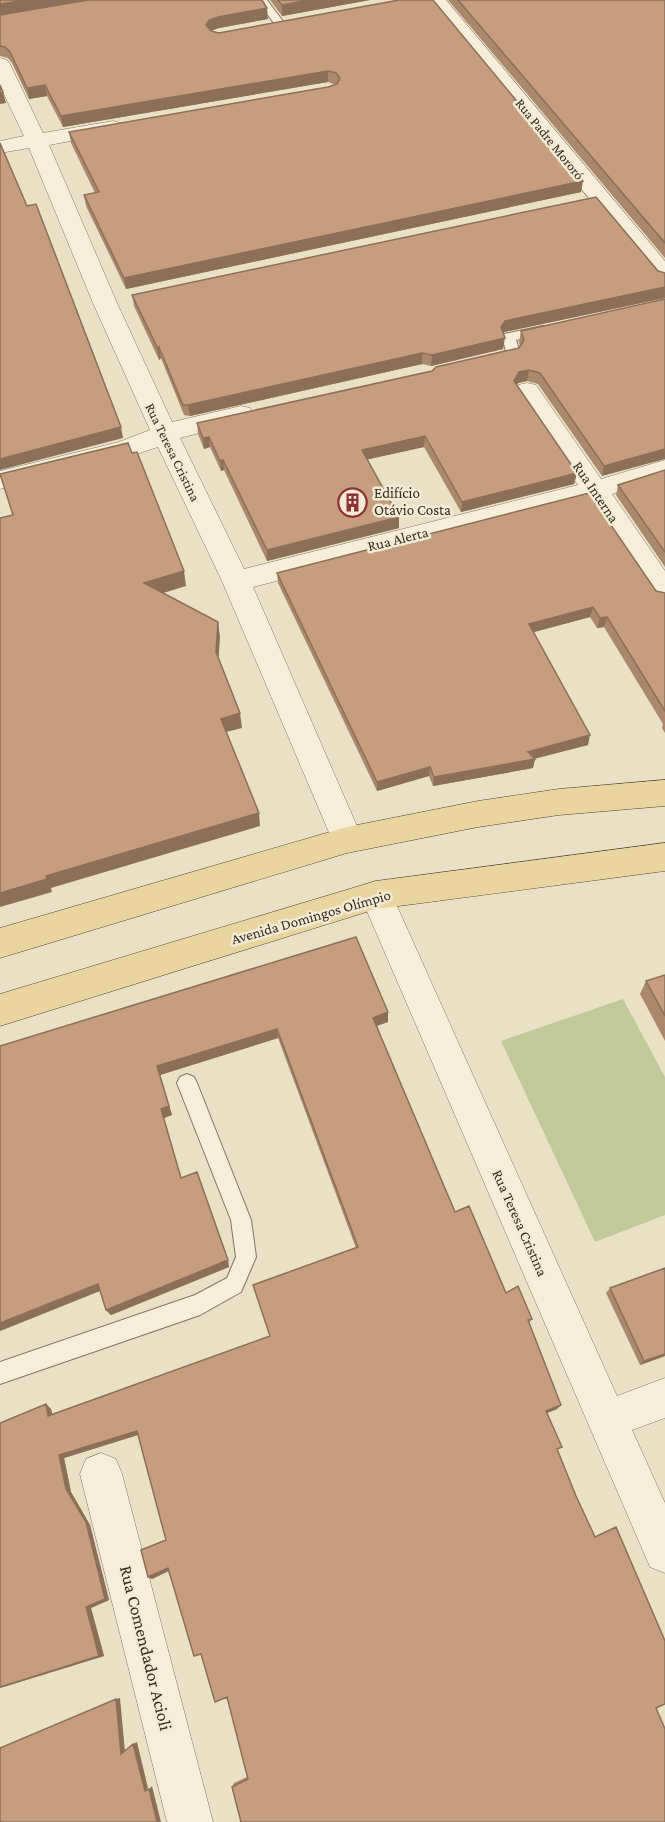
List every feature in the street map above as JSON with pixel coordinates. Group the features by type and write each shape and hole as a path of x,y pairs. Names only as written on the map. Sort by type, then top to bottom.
{"main road":[{"path":"0,943 347,840 478,814 559,802 665,793"},
{"name":"Avenida Domingos Olímpio","path":"0,1010 376,895 665,857"}],"street":[{"name":"Rua Padre Mororó","path":"436,0 665,276"},
{"path":"260,28 303,20"},
{"name":"Rua Teresa Cristina","path":"0,64 116,301 164,433 236,581 347,840"},
{"path":"0,147 129,124"},
{"path":"575,202 598,198"},
{"name":"Rua Interna","path":"527,391 665,593"},
{"path":"0,480 125,449 164,433 260,410"},
{"name":"Rua Alerta","path":"236,581 595,490 665,469"},
{"name":"Rua Teresa Cristina","path":"376,895 665,1552"},
{"path":"606,1420 665,1398"},
{"name":"Rua Comendador Acioli","path":"101,1474 190,1822"}],"lane":[{"path":"262,0 280,24"},
{"path":"478,362 512,354 509,337 553,327"},
{"path":"0,1373 200,1304 234,1285 246,1257 241,1220 187,1083"}],"green space":[{"path":"623,999 665,1077 665,1215 595,1242 501,1041"}],"building":[{"path":"0,0 26,0 0,4"},
{"path":"88,0 262,0 267,8 209,20 206,25 211,31 219,33 399,0 433,0 583,181 124,278 84,195 99,192 69,132 328,87 337,84 340,78 336,73 328,71 61,116 45,85 27,88 10,52 0,46 0,15"},
{"path":"278,0 310,0 282,5"},
{"path":"458,0 665,0 665,243"},
{"path":"0,143 27,206 36,204 121,427 0,459"},
{"path":"596,197 658,271 665,273 665,287 505,321 501,327 505,338 432,355 422,353 183,405 159,347 158,349 132,295"},
{"path":"665,299 665,449 604,466 540,373 529,370 519,372 514,381 577,473 462,502 425,436 362,450 399,517 267,550 223,460 220,461 209,437 203,438 197,423 432,371 436,367 519,348 524,340 521,331"},
{"path":"128,443 132,453 137,452 184,571 144,583 218,622 216,652 240,713 221,719 259,813 46,876 47,879 0,893 0,518 13,515 0,474"},
{"path":"665,470 665,552 618,485"},
{"path":"589,493 656,591 665,593 665,711 607,617 600,618 593,607 529,624 590,735 528,752 535,759 434,777 430,767 377,782 277,573"},
{"path":"356,937 388,1012 373,1018 455,1212 469,1206 506,1293 518,1286 532,1319 528,1320 561,1405 546,1411 562,1447 557,1449 576,1496 595,1537 616,1527 665,1641 665,1704 656,1708 665,1729 665,1822 241,1822 232,1787 248,1779 227,1697 215,1702 201,1654 194,1656 168,1568 148,1577 141,1550 166,1540 137,1431 59,1455 66,1489 86,1522 105,1599 86,1607 99,1656 0,1687 0,1423 46,1404 48,1416 270,1336 253,1285 358,1247 277,1029 157,1066 169,1106 161,1109 181,1178 197,1172 228,1260 106,1310 98,1284 0,1323 0,1046"},
{"path":"665,975 665,1016 646,981"},
{"path":"665,1268 665,1354 644,1361 610,1288"},
{"path":"116,1699 121,1754 133,1744 145,1791 149,1789 157,1822 0,1822 0,1748"}],"place":[{"name":"Edifício Otávio Costa","path":"353,502"}]}
